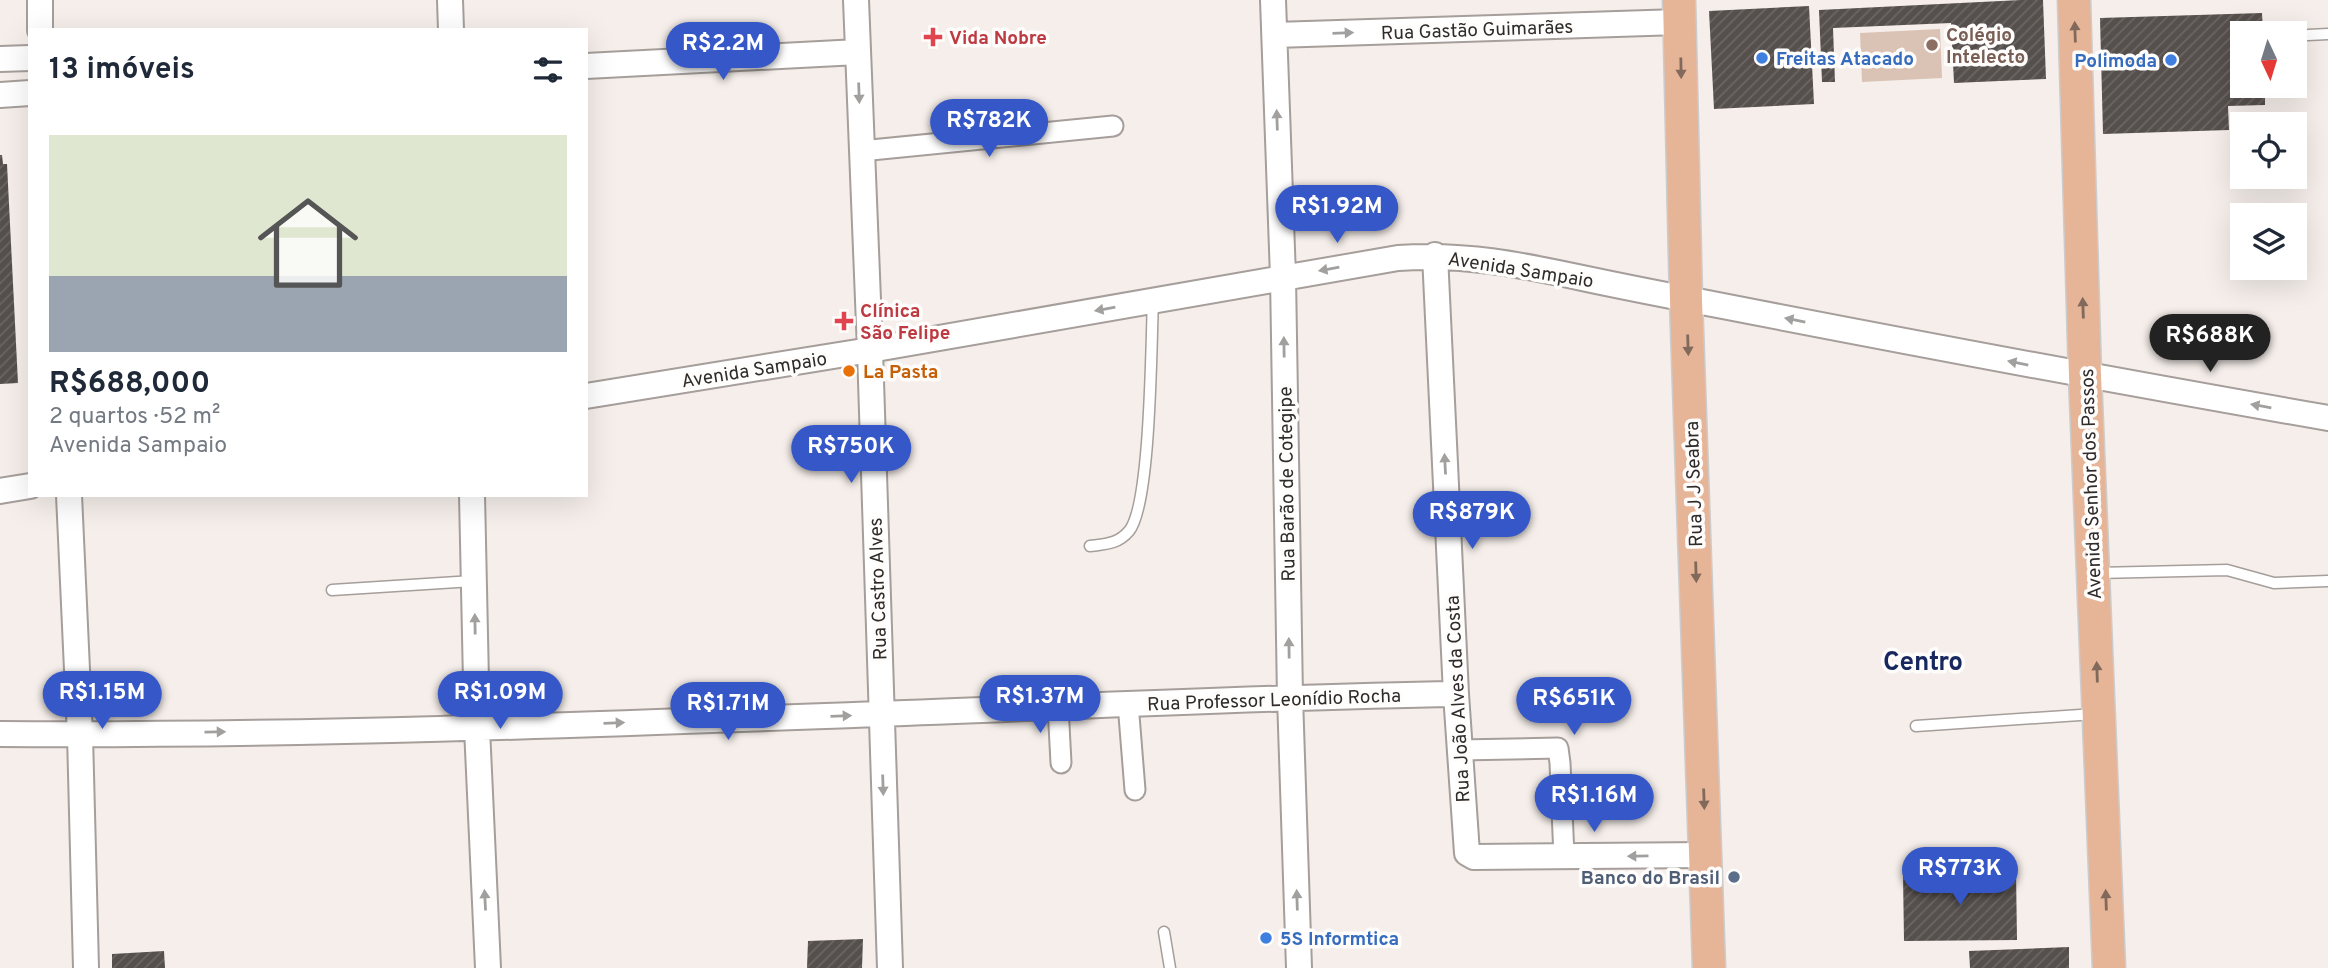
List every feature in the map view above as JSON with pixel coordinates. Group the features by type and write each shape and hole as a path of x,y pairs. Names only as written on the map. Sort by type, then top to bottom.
{"main road":[{"name":"Avenida Senhor dos Passos","path":"2074,0 2085,376 2109,968"},
{"name":"Rua J J Seabra","path":"1679,11 1709,968"}],"street":[{"path":"40,0 40,28"},
{"path":"450,0 451,28"},
{"name":"Rua Castro Alves","path":"856,0 890,968"},
{"name":"Rua Barão de Cotegipe","path":"1273,0 1283,277 1290,697 1299,968"},
{"name":"Rua Gastão Guimarães","path":"1275,35 1679,11"},
{"path":"588,66 858,52"},
{"path":"0,59 28,58"},
{"path":"0,95 28,93"},
{"path":"861,151 1112,126"},
{"name":"Avenida Sampaio","path":"588,396 870,350 1283,277 1398,258 1435,255 1480,258 1536,268 1686,300 2085,376 2328,418"},
{"name":"Rua João Alves da Costa","path":"1435,255 1465,850 1474,857 1564,857"},
{"path":"0,491 28,486"},
{"path":"69,497 80,735 86,968"},
{"path":"472,497 477,728 488,968"},
{"name":"Rua Professor Leonídio Rocha","path":"0,734 477,728 1290,697 1456,694"},
{"path":"1128,703 1135,790"},
{"path":"1058,706 1061,763"},
{"path":"1459,750 1558,748 1564,857 1706,855"}],"lane":[{"path":"2308,35 2328,34"},
{"path":"1090,547 1115,543 1131,530 1138,505 1146,464 1153,300"},
{"path":"2093,573 2227,570 2274,583 2328,581"},
{"path":"332,590 474,581"},
{"path":"1916,726 2099,714"},
{"path":"1164,932 1170,968"}],"shaded area":[{"path":"1940,29 1942,78 1862,82 1860,33"}],"building":[{"name":"Colégio Intelecto","path":"2043,0 2046,79 1954,83 1951,23 1833,28 1835,82 1822,82 1819,10"},
{"name":"Freitas Atacado","path":"1809,6 1814,104 1714,109 1709,11"},
{"name":"Polimoda","path":"2262,13 2262,21 2230,21 2230,98 2265,98 2265,105 2228,106 2229,130 2103,134 2100,18"},
{"path":"0,155 3,164 7,164 18,383 0,384"},
{"path":"2016,872 2017,940 1904,941 1903,874"},
{"path":"863,939 862,968 807,968 808,941"},
{"path":"2069,947 2069,968 1970,968 1969,951"},
{"path":"164,951 165,968 112,968 112,954"}],"place":[{"name":"Vida Nobre","path":"933,37"},
{"name":"Colégio Intelecto","path":"1932,45"},
{"name":"Freitas Atacado","path":"1762,58"},
{"name":"Polimoda","path":"2171,60"},
{"name":"Clínica São Felipe","path":"844,321"},
{"name":"La Pasta","path":"849,371"},
{"name":"Banco do Brasil","path":"1734,877"},
{"name":"5S Informtica","path":"1266,938"}],"district":[{"name":"Centro","path":"1923,661"}]}
